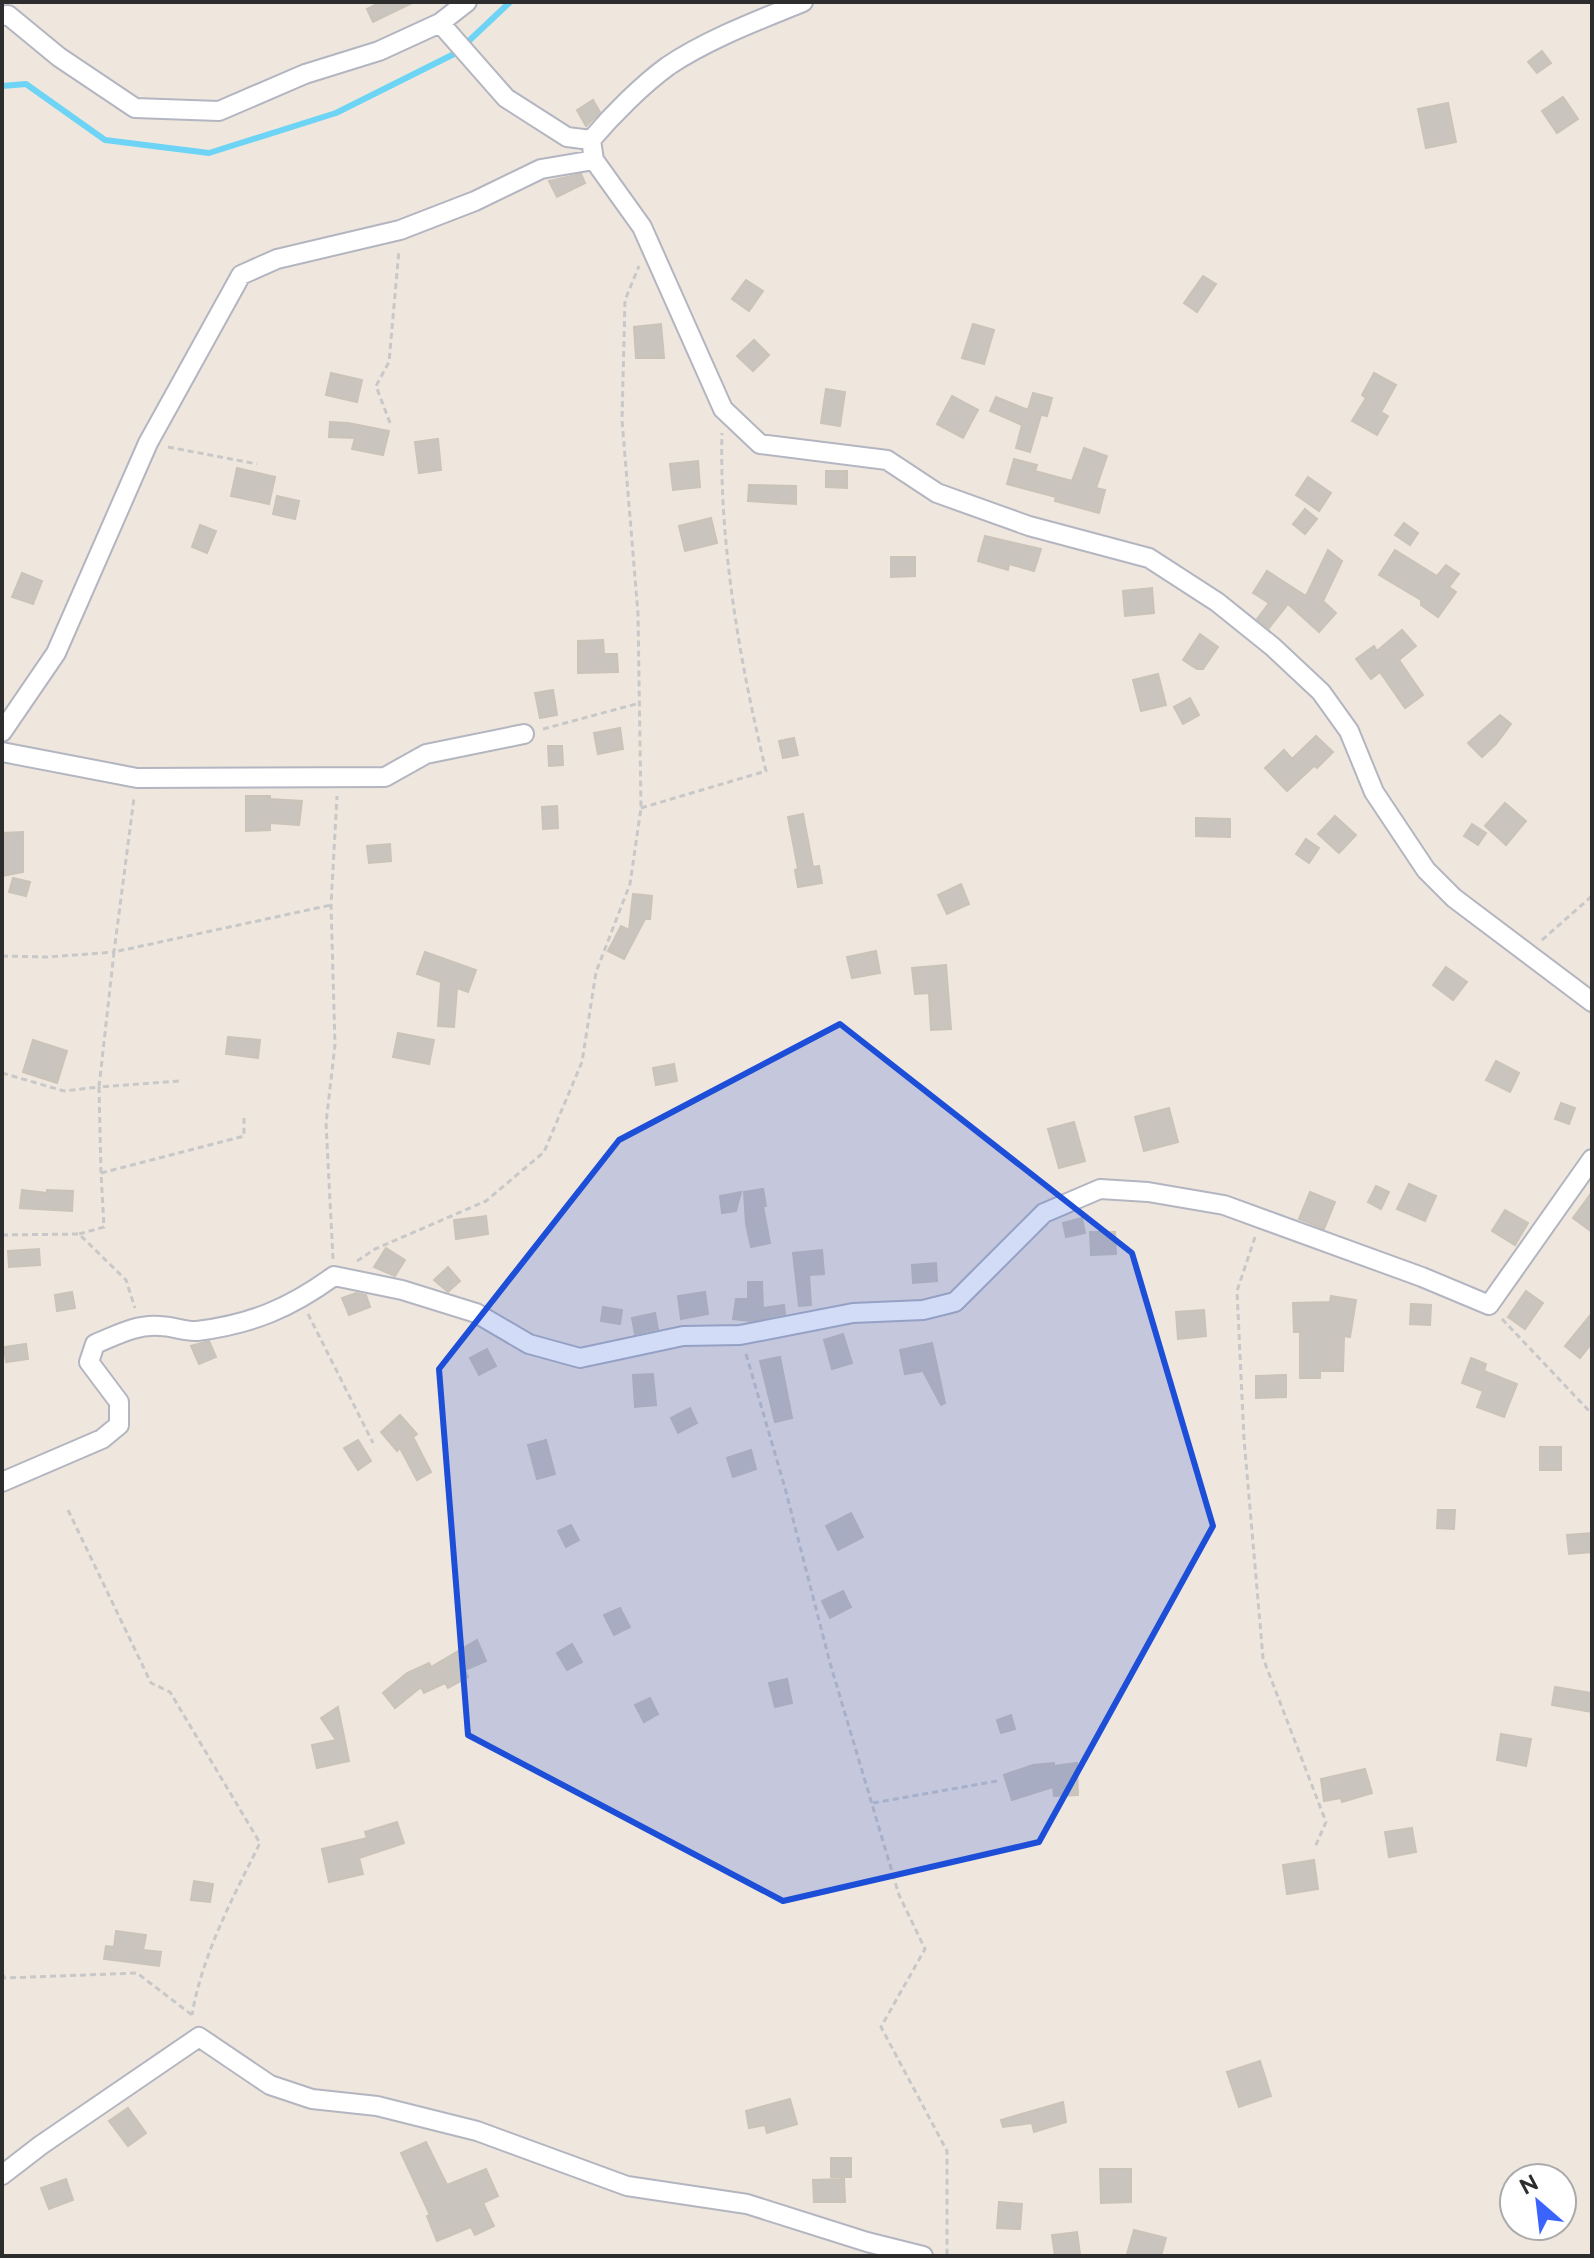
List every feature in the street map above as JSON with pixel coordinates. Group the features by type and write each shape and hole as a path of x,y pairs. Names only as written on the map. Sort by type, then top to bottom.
{"street":[{"path":"2,16 8,15 59,57 135,108 219,111 305,74 379,51 440,23 467,2"},
{"path":"591,140 668,67 744,26 803,2"},
{"path":"440,23 506,98 567,137 591,140"},
{"path":"591,140 594,160 642,227 723,409 760,444 887,460 937,493 1029,526 1149,558 1217,602 1273,647 1321,692 1349,731 1374,792 1426,870 1454,898 1592,1002"},
{"path":"2,732 56,653 148,443 241,275 277,259 400,230 475,201 541,169 594,160"},
{"path":"2,752 137,778 385,777 426,754 524,734"},
{"path":"2,1482 102,1439 119,1425 119,1402 89,1362 95,1344 140,1325 194,1331 273,1314 301,1300 334,1276 402,1290 476,1313 529,1344 580,1358 683,1336 740,1335 853,1313 923,1310 955,1302 1044,1213 1100,1189 1148,1192 1224,1205 1422,1277 1489,1305 1592,1159"},
{"path":"2,2175 199,2037 270,2085 312,2099 377,2106 477,2131 627,2186 747,2204 867,2242 923,2256"}],"path":[{"path":"390,423 376,386 389,362 400,230"},
{"path":"334,1276 375,1249 486,1201 544,1152 582,1062 596,972 630,884 641,808 638,614 622,420 625,300 639,267 652,251"},
{"path":"641,808 766,771 746,688 720,490 723,409"},
{"path":"148,443 257,464"},
{"path":"524,734 638,704"},
{"path":"334,1276 326,1123 335,1045 331,905 338,777"},
{"path":"2,1235 79,1234 104,1227 99,1087 137,778"},
{"path":"1527,953 1592,896"},
{"path":"2,956 47,957 114,952 331,905"},
{"path":"2,1073 64,1091 179,1081"},
{"path":"101,1173 244,1136 244,1118"},
{"path":"1261,1219 1237,1291 1244,1439 1263,1658 1326,1822 1315,1847"},
{"path":"79,1234 126,1280 140,1325"},
{"path":"301,1300 373,1443"},
{"path":"1489,1305 1592,1414"},
{"path":"740,1335 785,1488 830,1663 899,1895 925,1949 881,2027 947,2151 947,2256"},
{"path":"68,1510 151,1683 170,1692 260,1843 197,1984 192,2015 199,2037"},
{"path":"873,1803 997,1781"},
{"path":"2,1974 5,1978 137,1973 192,2015"}],"highlighted area":[{"path":"840,1024 1132,1253 1213,1526 1039,1842 783,1901 468,1735 439,1369 619,1140"}],"building":[{"path":"381,2 414,2 373,22 367,9"},
{"path":"1542,51 1551,63 1537,73 1528,62"},
{"path":"1563,97 1578,119 1557,133 1542,111"},
{"path":"593,100 600,112 586,126 577,110"},
{"path":"1448,103 1456,142 1426,148 1418,109"},
{"path":"581,174 585,183 557,197 549,181"},
{"path":"1203,276 1216,284 1197,312 1184,303"},
{"path":"746,280 763,291 749,311 732,299"},
{"path":"661,324 664,358 636,358 634,327"},
{"path":"973,324 994,330 984,364 962,358"},
{"path":"754,340 769,355 753,371 737,356"},
{"path":"331,373 362,380 357,402 326,395"},
{"path":"1374,373 1396,385 1381,412 1388,416 1377,435 1352,421 1366,398 1362,395"},
{"path":"826,389 845,392 840,426 821,423"},
{"path":"1033,393 1052,398 1047,416 1034,413 1041,415 1030,452 1016,448 1022,425 990,411 996,397 1028,410"},
{"path":"952,396 978,410 963,438 937,424"},
{"path":"330,422 389,431 383,455 352,449 355,438 329,437"},
{"path":"438,439 441,470 419,473 415,442"},
{"path":"1084,448 1107,456 1096,488 1105,490 1099,513 1007,484 1014,459 1037,465 1035,471 1072,481"},
{"path":"698,461 700,487 673,490 670,464"},
{"path":"237,468 275,477 269,504 231,496"},
{"path":"826,471 847,471 847,488 826,487"},
{"path":"1308,477 1331,493 1319,511 1296,495"},
{"path":"749,485 796,486 796,504 748,501"},
{"path":"277,496 299,501 295,519 273,514"},
{"path":"1305,509 1317,519 1305,534 1293,524"},
{"path":"711,518 717,543 685,551 679,526"},
{"path":"1404,523 1418,533 1410,545 1395,535"},
{"path":"200,525 216,531 207,553 192,547"},
{"path":"985,536 1041,549 1034,571 1009,564 1008,570 978,561"},
{"path":"1328,550 1342,561 1323,601 1336,613 1319,632 1288,604 1269,628 1257,619 1269,603 1253,593 1267,571 1306,596"},
{"path":"1395,550 1437,576 1446,565 1459,574 1449,587 1456,592 1438,617 1421,605 1421,600 1379,575"},
{"path":"891,557 915,557 915,576 891,577"},
{"path":"22,573 42,581 33,604 12,597"},
{"path":"1152,588 1154,613 1125,616 1123,591"},
{"path":"1402,630 1416,646 1399,660 1423,695 1405,708 1380,672 1371,679 1356,659 1374,646 1377,651"},
{"path":"1200,634 1218,647 1203,669 1197,669 1183,660"},
{"path":"603,640 604,654 617,654 618,672 578,673 578,641"},
{"path":"1158,674 1166,705 1141,711 1133,680"},
{"path":"553,690 557,715 540,718 535,693"},
{"path":"1190,698 1199,715 1183,724 1174,707"},
{"path":"1500,715 1511,724 1482,757 1468,743"},
{"path":"620,728 623,749 598,754 594,733"},
{"path":"1316,736 1333,752 1287,791 1265,768 1284,750 1292,759"},
{"path":"794,738 798,755 783,758 779,741"},
{"path":"548,746 562,746 563,765 549,766"},
{"path":"246,796 302,801 299,825 270,823 270,830 246,831"},
{"path":"1505,803 1526,821 1506,845 1485,826"},
{"path":"557,806 558,828 543,829 542,807"},
{"path":"803,814 813,867 819,866 822,883 798,887 795,870 798,869 788,817"},
{"path":"1335,816 1356,835 1339,853 1318,834"},
{"path":"1196,818 1230,819 1230,837 1196,836"},
{"path":"1472,824 1486,833 1478,845 1464,836"},
{"path":"23,832 23,872 2,876 2,833"},
{"path":"1306,839 1319,848 1309,863 1296,854"},
{"path":"390,844 391,861 369,863 367,846"},
{"path":"13,878 30,882 26,896 9,892"},
{"path":"961,884 969,904 947,914 938,895"},
{"path":"633,894 652,896 650,919 645,919 624,959 608,951 621,926 629,930"},
{"path":"876,951 880,973 852,978 847,957"},
{"path":"425,952 476,970 468,992 457,988 454,1027 438,1026 441,982 417,974"},
{"path":"946,965 951,1029 931,1030 929,993 915,994 912,968"},
{"path":"1446,967 1467,982 1453,1000 1433,985"},
{"path":"398,1033 434,1040 429,1064 393,1057"},
{"path":"228,1037 260,1040 258,1058 226,1054"},
{"path":"33,1040 67,1051 57,1083 23,1072"},
{"path":"1496,1061 1519,1073 1510,1092 1486,1080"},
{"path":"674,1064 677,1081 656,1085 653,1068"},
{"path":"1561,1103 1575,1108 1569,1124 1555,1119"},
{"path":"1169,1108 1178,1142 1144,1151 1135,1117"},
{"path":"1074,1122 1085,1161 1059,1168 1048,1129"},
{"path":"1409,1184 1436,1196 1425,1221 1397,1209"},
{"path":"1376,1186 1389,1192 1381,1209 1368,1202"},
{"path":"763,1189 770,1243 751,1247 744,1192"},
{"path":"22,1190 47,1193 47,1190 73,1191 72,1211 20,1208"},
{"path":"741,1192 736,1211 722,1213 720,1196"},
{"path":"1310,1192 1335,1202 1324,1229 1299,1219"},
{"path":"1592,1192 1592,1232 1573,1218"},
{"path":"1505,1210 1528,1223 1515,1245 1492,1231"},
{"path":"486,1216 488,1234 456,1239 454,1220"},
{"path":"1082,1218 1085,1233 1066,1237 1063,1223"},
{"path":"1090,1232 1115,1232 1116,1254 1091,1255"},
{"path":"386,1248 405,1260 395,1276 374,1267"},
{"path":"39,1249 40,1265 9,1267 8,1251"},
{"path":"822,1250 824,1274 809,1275 811,1305 799,1306 793,1253"},
{"path":"936,1263 937,1281 913,1283 912,1265"},
{"path":"448,1267 460,1281 448,1292 434,1280"},
{"path":"748,1282 762,1282 763,1308 784,1305 785,1314 751,1321 733,1319 736,1299 748,1299"},
{"path":"1526,1291 1543,1303 1525,1329 1508,1317"},
{"path":"72,1292 75,1308 57,1311 55,1295"},
{"path":"705,1292 708,1314 681,1319 678,1296"},
{"path":"356,1293 366,1295 370,1307 349,1315 342,1298"},
{"path":"1331,1296 1356,1300 1350,1337 1344,1336 1343,1371 1320,1371 1320,1378 1300,1378 1300,1332 1294,1332 1293,1303 1330,1302"},
{"path":"1411,1304 1431,1305 1430,1325 1410,1324"},
{"path":"603,1307 622,1310 620,1324 601,1321"},
{"path":"1204,1310 1206,1336 1178,1339 1176,1312"},
{"path":"655,1313 658,1329 635,1334 632,1318"},
{"path":"1592,1313 1592,1343 1580,1358 1565,1346"},
{"path":"843,1334 852,1363 832,1369 824,1340"},
{"path":"209,1341 216,1357 199,1364 191,1346"},
{"path":"932,1343 945,1403 941,1405 923,1371 905,1374 900,1350"},
{"path":"26,1344 28,1359 6,1362 4,1347"},
{"path":"487,1349 496,1366 479,1375 470,1358"},
{"path":"780,1357 792,1418 775,1422 760,1361"},
{"path":"1471,1358 1486,1364 1484,1371 1517,1384 1504,1417 1477,1407 1483,1391 1462,1383"},
{"path":"653,1374 656,1405 635,1407 633,1375"},
{"path":"1286,1375 1286,1397 1256,1398 1256,1376"},
{"path":"690,1408 697,1423 678,1433 671,1418"},
{"path":"400,1415 417,1434 413,1437 431,1472 417,1480 400,1448 397,1451 381,1432"},
{"path":"358,1440 371,1461 358,1470 344,1448"},
{"path":"546,1440 555,1474 537,1479 528,1445"},
{"path":"1540,1447 1561,1447 1561,1470 1540,1470"},
{"path":"751,1450 756,1469 733,1477 727,1458"},
{"path":"1438,1510 1455,1510 1454,1529 1437,1528"},
{"path":"851,1513 863,1537 838,1550 826,1526"},
{"path":"571,1525 579,1540 566,1547 558,1531"},
{"path":"1592,1533 1592,1552 1569,1554 1567,1535"},
{"path":"843,1591 851,1607 830,1618 822,1601"},
{"path":"620,1608 630,1627 614,1635 604,1615"},
{"path":"477,1640 486,1661 465,1670 468,1677 448,1688 445,1683 424,1693 421,1687 395,1708 383,1693 407,1673 429,1663 431,1667"},
{"path":"572,1644 582,1662 567,1670 557,1653"},
{"path":"787,1679 792,1703 775,1707 769,1683"},
{"path":"1555,1687 1592,1693 1592,1712 1552,1705"},
{"path":"650,1698 658,1714 644,1722 635,1705"},
{"path":"338,1707 349,1761 317,1768 312,1745 336,1740 321,1718"},
{"path":"1011,1715 1015,1729 1001,1733 997,1720"},
{"path":"1501,1734 1531,1739 1526,1766 1497,1760"},
{"path":"1054,1763 1054,1766 1077,1763 1078,1795 1054,1796 1053,1787 1012,1800 1004,1775 1033,1765"},
{"path":"1365,1769 1372,1793 1342,1802 1341,1798 1324,1801 1321,1779"},
{"path":"397,1822 404,1843 359,1858 363,1874 329,1882 322,1849 367,1838 365,1832"},
{"path":"1412,1828 1416,1852 1389,1857 1385,1832"},
{"path":"1314,1860 1318,1889 1287,1894 1283,1865"},
{"path":"194,1881 213,1884 210,1902 191,1900"},
{"path":"116,1931 146,1935 143,1950 161,1952 159,1966 104,1959 106,1946 114,1947"},
{"path":"1260,2061 1271,2096 1239,2107 1227,2072"},
{"path":"790,2099 797,2124 767,2133 765,2125 749,2128 746,2111"},
{"path":"1063,2102 1066,2122 1034,2132 1032,2123 1003,2127 1001,2120"},
{"path":"128,2108 146,2133 128,2146 109,2121"},
{"path":"426,2142 447,2185 486,2169 498,2196 483,2203 494,2226 475,2235 471,2227 437,2241 427,2216 430,2215 401,2153"},
{"path":"831,2158 851,2158 851,2177 831,2177"},
{"path":"1100,2169 1131,2169 1131,2202 1101,2203"},
{"path":"66,2179 73,2200 49,2209 41,2188"},
{"path":"844,2179 845,2202 814,2202 813,2180"},
{"path":"999,2202 1022,2204 1020,2229 997,2228"},
{"path":"1134,2230 1166,2238 1161,2256 1127,2254"},
{"path":"1077,2232 1080,2254 1055,2256 1052,2235"}],"waterway":[{"path":"2,86 26,84 105,140 209,153 336,113 456,53 510,2"}]}
